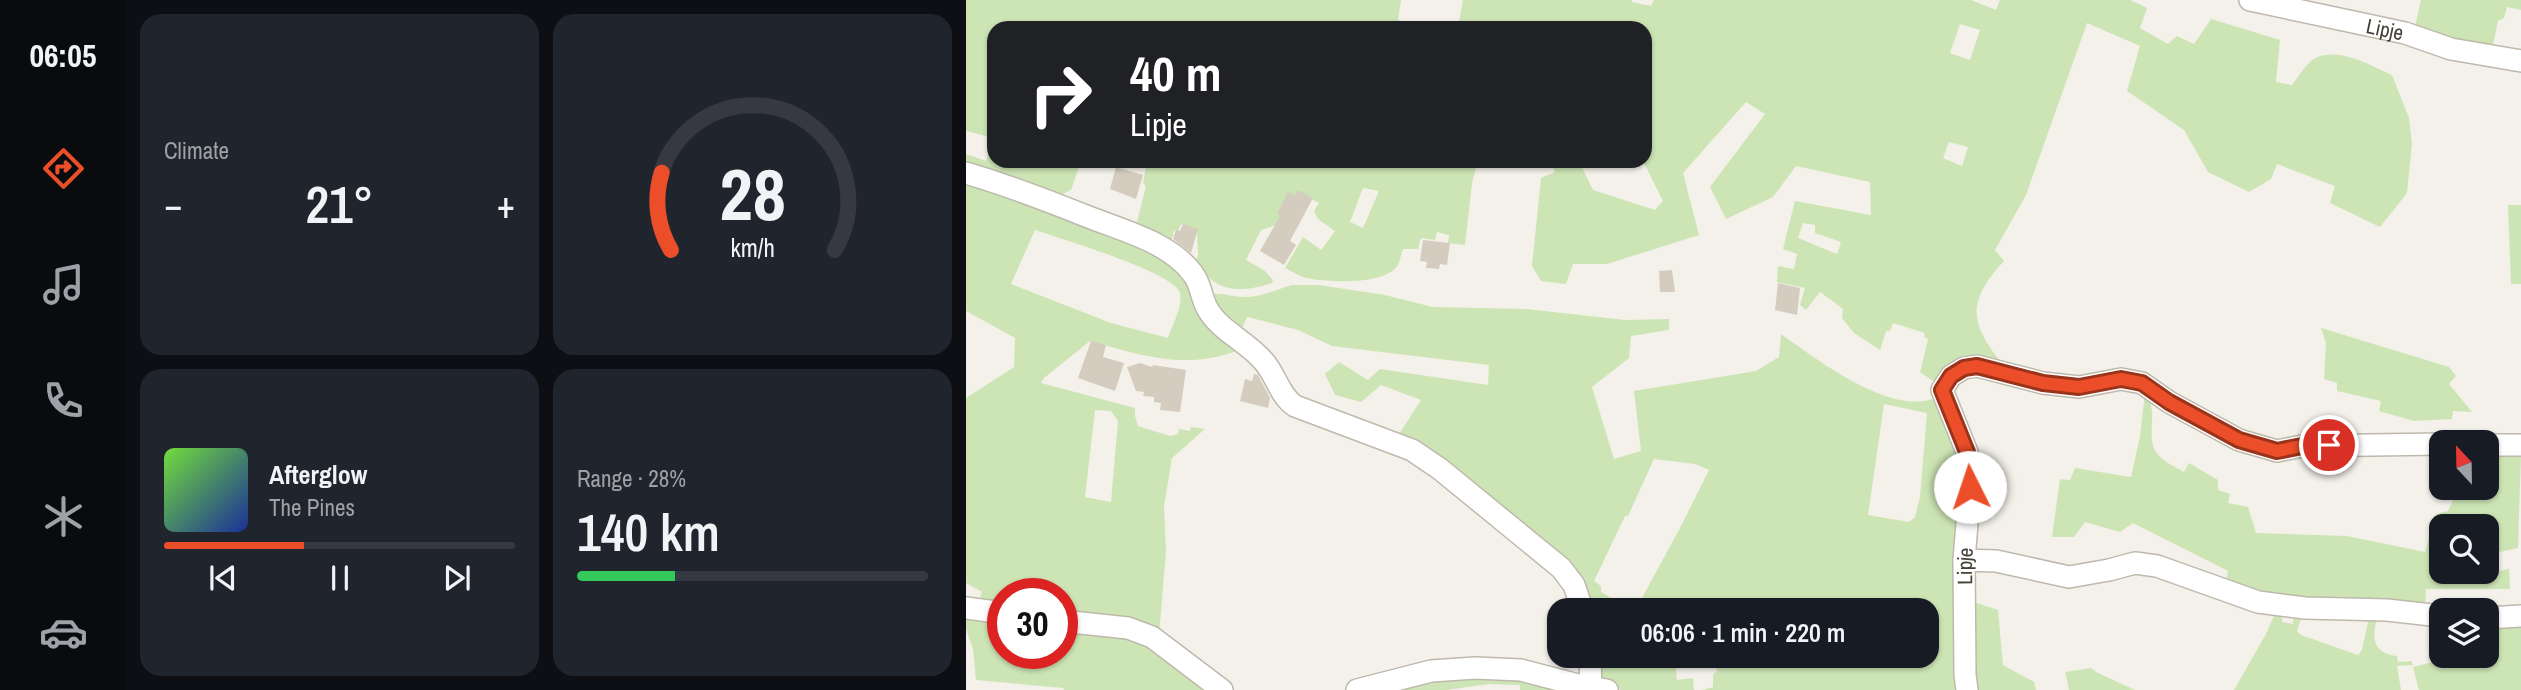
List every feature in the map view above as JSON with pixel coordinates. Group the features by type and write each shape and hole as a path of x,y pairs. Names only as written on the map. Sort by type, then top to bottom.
{"street":[{"name":"Lipje","path":"2250,0 2405,33 2451,49 2521,61"},
{"path":"966,173 1004,184 1125,232 1176,257 1193,273 1201,287 1207,308 1220,324 1263,360 1275,375 1287,401 1294,406 1412,450 1440,469 1561,568 1574,586 1578,598"},
{"name":"Lipje","path":"1967,690 1964,560 1970,487 1967,452 1942,390 1951,376 1964,368 1990,368 2043,383 2079,387 2121,379 2142,383 2169,402 2239,440 2277,451 2302,446 2429,444"},
{"path":"2499,445 2521,445"},
{"path":"1964,560 1996,561 2068,577 2135,563 2157,566 2258,602 2305,608 2387,610 2429,615"},
{"path":"966,608 987,611"},
{"path":"2499,617 2521,616"},
{"path":"1078,623 1128,628 1152,636 1222,690"},
{"path":"1357,690 1432,671 1475,668 1521,670 1593,688 1591,668"}],"green space":[{"path":"966,0 1401,0 1398,20 1400,21 987,21 987,136 966,131"},
{"path":"1463,0 1632,0 1651,6 1654,0 1971,0 1996,10 2000,0 2130,0 2147,8 2140,28 2168,44 2177,36 2194,44 2211,19 2280,40 2276,82 2292,85 2310,62 2327,55 2356,59 2392,75 2409,118 2412,144 2407,193 2380,227 2330,203 2335,186 2277,164 2271,179 2249,192 2208,172 2184,130 2127,91 2140,46 2087,23 2026,195 1995,250 2004,261 1991,276 1978,302 1979,326 1993,352 2005,367 1933,381 1920,372 1928,339 1924,337 1925,333 1893,323 1890,331 1886,331 1880,350 1854,333 1842,318 1843,309 1820,292 1806,310 1800,305 1805,288 1777,282 1778,266 1794,269 1797,254 1783,249 1795,201 1871,215 1870,182 1796,166 1773,197 1726,219 1710,187 1765,114 1746,102 1683,173 1699,235 1607,264 1573,264 1566,284 1541,281 1532,266 1541,178 1555,172 1553,168 1582,168 1593,190 1655,210 1663,201 1646,168 1652,168 1652,21 1459,21","holes":["1960,24 1980,30 1970,60 1950,53","1949,142 1968,147 1962,166 1943,158","1803,223 1815,225 1815,233 1841,242 1837,254 1798,238"]},
{"path":"2421,0 2521,0 2521,10 2507,7 2504,18 2498,21 2492,49 2415,27"},
{"path":"966,154 986,161 987,157 987,168 1079,168 1071,190 1060,195 966,165"},
{"path":"1146,168 1476,168 1465,245 1448,243 1449,235 1437,232 1435,240 1421,238 1418,249 1403,249 1398,265 1391,272 1355,281 1306,278 1285,268 1303,237 1321,250 1335,231 1318,219 1314,211 1319,203 1297,192 1291,226 1273,226 1261,230 1246,260 1265,271 1273,280 1272,283 1249,289 1221,285 1195,264 1198,255 1197,229 1181,224 1178,231 1174,231 1171,243 1165,235 1150,231 1137,222 1146,186 1143,183","holes":["1363,188 1379,191 1363,228 1350,222"]},
{"path":"966,174 1089,223 1173,264 1242,349 1202,359 1165,359 1090,341 1041,383 1135,408 1138,426 1170,436 1178,434 1179,429 1205,429 1172,458 1164,506 1166,551 1159,635 1078,620 1078,578 987,578 987,607 977,605 982,592 966,583 966,398 1014,367 1015,338 966,311","holes":["1035,230 1156,274 1179,291 1180,302 1168,338 1111,323 1011,284","1095,410 1111,411 1118,421 1111,502 1085,497"]},
{"path":"2508,205 2521,205 2521,284 2511,284"},
{"path":"1291,285 1319,285 1385,295 1433,307 1526,309 1625,320 1669,319 1669,330 1631,336 1629,358 1592,387 1614,459 1641,451 1634,391 1756,371 1779,357 1781,334 1834,370 1878,393 1899,400 1919,402 1937,397 1963,448 1962,690 1703,690 1713,687 1713,674 1717,672 1716,668 1939,668 1939,598 1642,598 1709,470 1695,464 1654,459 1594,581 1601,586 1601,592 1611,598 1583,598 1396,439 1421,400 1381,385 1361,402 1335,395 1325,374 1339,362 1368,380 1380,369 1488,385 1489,365 1332,346 1298,330 1247,317 1240,334 1208,295 1247,297","holes":["1884,404 1927,413 1920,497 1915,517 1909,522 1868,515"]},
{"path":"2321,328 2449,367 2456,376 2449,384 2472,412 2453,411 2452,419 2414,421 2379,411 2381,401 2337,391 2337,383 2324,379 2326,343"},
{"path":"2145,392 2152,408 2152,438 2156,452 2184,472 2189,463 2218,480 2218,490 2230,494 2228,503 2248,507 2256,533 2347,536 2425,552 2429,538 2429,584 2499,584 2499,571 2509,569 2510,589 2426,589 2425,612 2282,603 2225,588 2228,571 2133,523 2120,532 2085,522 2074,537 2052,537 2060,479 2070,480 2075,468 2131,477 2140,437"},
{"path":"2521,454 2518,548 2499,552 2499,514 2436,514 2448,511 2453,500 2499,500 2499,455"},
{"path":"1971,601 1998,610 2003,665 2034,682 2036,690 1973,690"},
{"path":"2283,610 2282,622 2293,624 2294,612 2303,612 2297,631 2301,635 2358,655 2362,650 2368,622 2349,616 2377,619 2374,633 2379,649 2397,656 2398,662 2411,661 2413,665 2397,666 2401,690 2234,690 2276,611"},
{"path":"966,615 987,617 987,669 1078,669 1078,629 1134,635 1210,690 1064,690 976,680 973,649 966,629"},
{"path":"2521,621 2521,690 2419,690 2413,667 2429,663 2429,668 2499,668 2499,622"},
{"path":"1598,668 1676,668 1677,680 1693,678 1694,690 1621,690 1600,683"},
{"path":"2091,668 2135,690 2069,690 2065,672"},
{"path":"1508,675 1564,690 1520,690 1520,685 1489,684 1447,690 1382,690 1440,676"}],"building":[{"path":"1116,168 1143,175 1136,199 1110,189"},
{"path":"1298,190 1313,198 1290,241 1296,245 1284,265 1260,251 1280,216 1277,214 1288,192 1295,195"},
{"path":"1183,224 1198,229 1191,253 1173,239 1176,230 1180,231"},
{"path":"1423,240 1450,243 1447,265 1440,264 1439,269 1426,268 1427,262 1420,261"},
{"path":"1672,270 1675,292 1660,292 1659,271"},
{"path":"1778,283 1800,288 1797,315 1775,310"},
{"path":"1091,341 1106,345 1103,357 1124,363 1115,391 1078,378"},
{"path":"1140,363 1152,367 1186,370 1180,412 1160,410 1161,403 1154,402 1154,397 1143,396 1144,392 1136,391 1127,367"},
{"path":"1254,374 1258,375 1270,398 1268,408 1240,401 1245,379 1252,381"}],"route":[{"path":"1970,487 1967,452 1942,390 1951,376 1964,368 1977,366 2043,383 2079,387 2121,379 2142,383 2169,402 2239,440 2277,451 2302,446 2329,445"}]}
